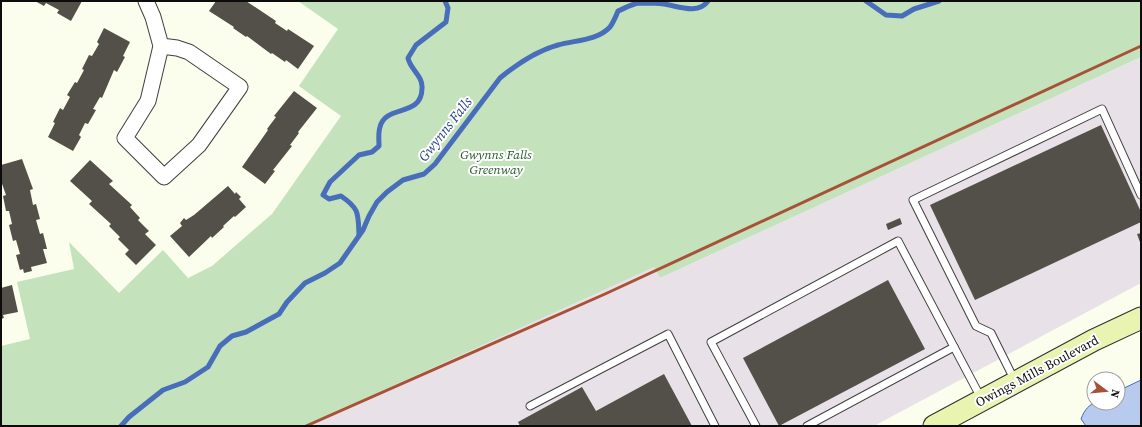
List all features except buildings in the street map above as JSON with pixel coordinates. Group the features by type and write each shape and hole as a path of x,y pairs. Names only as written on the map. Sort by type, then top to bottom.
{"main road":[{"name":"Owings Mills Boulevard","path":"934,426 1094,340 1141,318"}],"street":[{"path":"146,1 153,17 161,46 148,101 125,138 164,177 199,145 240,87 189,52 177,48 161,46"}],"lane":[{"path":"1016,383 991,333 976,326 913,200 1102,109 1141,195"},
{"path":"756,426 711,342 898,241 982,400"},
{"path":"530,406 668,334 715,426"},
{"path":"807,426 954,347"}],"shaded area":[{"path":"1141,57 1141,283 874,426 305,426 654,266 660,278"}],"green space":[{"name":"Gwynns Falls Greenway","path":"298,1 1141,1 1141,57 660,278 654,267 305,426 1,426 1,346 30,339 17,282 74,269 69,242 119,293 163,250 188,278 212,266 272,214 341,116 299,86 338,29"}],"water":[{"path":"1141,380 1141,426 1086,426 1081,419 1086,409 1086,411 1126,411 1126,387"}],"waterway":[{"path":"359,235 357,212 352,205 341,196 329,199 323,195 330,182 359,155 372,152 379,146 379,129 383,120 395,112 416,104 420,97 422,84 408,58 416,45 446,22 448,8 445,1"},
{"name":"Gwynns Falls","path":"121,426 129,417 163,390 185,382 208,367 220,346 232,336 246,332 279,314 287,302 305,283 325,273 340,263 363,230 377,202 403,180 424,174 435,164 500,78 513,68 534,54 565,43 592,38 605,32 610,27 618,11 634,4 658,3 693,9 699,8 708,1"},
{"name":"Gwynns Falls","path":"866,1 886,15 902,16 914,9 939,1"}],"railway":[{"path":"306,426 605,294 1141,46"}]}
